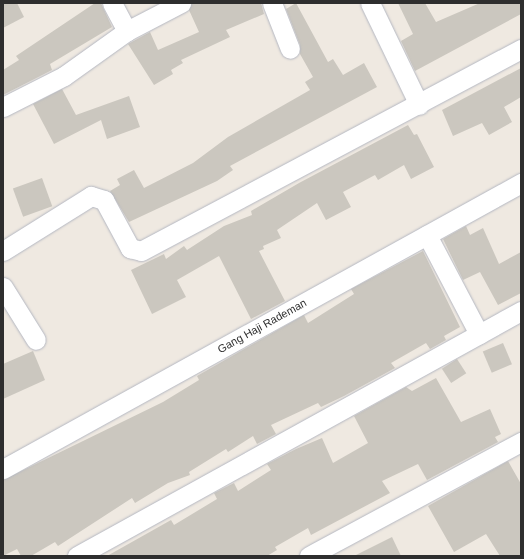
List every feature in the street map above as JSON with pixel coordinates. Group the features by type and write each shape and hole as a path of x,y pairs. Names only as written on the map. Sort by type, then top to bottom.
{"street":[{"path":"112,3 127,31"},
{"path":"3,107 64,76 127,31 181,3"},
{"path":"272,3 290,49"},
{"path":"370,3 419,105"},
{"path":"3,251 92,196 104,200 130,248 141,251 419,105 521,49"},
{"name":"Gang Haji Rademan","path":"3,469 521,183"},
{"path":"427,235 479,334"},
{"path":"3,287 36,340"},
{"path":"77,556 521,311"},
{"path":"309,556 521,442"}],"building":[{"path":"3,3 17,3 24,17 3,28"},
{"path":"95,3 101,3 112,27 50,64 52,70 3,95 3,70 19,60 16,56"},
{"path":"192,3 261,3 264,14 226,30 230,37 181,60 183,63 171,70 173,74 154,85 128,44 150,32 158,50 199,32 189,10"},
{"path":"296,3 328,62 333,59 343,75 364,63 377,87 230,166 233,170 217,181 129,222 110,191 120,185 117,179 134,170 144,188 193,163 228,137 310,90 305,82 313,77 300,54 300,45 286,9"},
{"path":"398,3 425,3 436,22 480,3 521,3 521,14 415,71 401,41 413,34"},
{"path":"521,68 521,97 504,107 512,122 489,135 482,123 453,136 442,110"},
{"path":"62,89 76,115 129,96 140,127 107,139 101,120 54,144 33,104"},
{"path":"408,125 414,135 417,134 434,167 411,179 404,165 378,180 375,175 343,192 351,207 326,220 317,203 277,230 281,238 263,246 264,249 259,251 285,301 251,319 219,256 177,280 186,297 152,314 131,270 164,254 166,259 184,246 187,250 224,226 252,215 251,211 299,183"},
{"path":"42,178 52,206 23,217 13,189"},
{"path":"466,226 470,235 483,228 499,264 521,252 521,293 498,305 480,272 463,280 443,239"},
{"path":"423,251 460,327 444,336 446,340 430,349 426,343 391,363 395,368 344,396 321,407 318,403 271,425 276,434 257,444 253,436 228,452 226,449 189,472 190,475 168,483 135,503 132,498 58,546 55,542 31,556 21,556 17,549 3,556 3,480 163,402 199,380 197,376 304,315 308,323 354,294 351,289"},
{"path":"503,343 512,364 492,373 483,352"},
{"path":"33,351 45,380 3,399 3,364"},
{"path":"457,359 466,373 451,383 442,369"},
{"path":"436,378 461,422 490,409 501,434 495,437 498,442 427,480 418,464 382,481 390,493 311,535 308,528 275,547 277,550 267,556 107,556 171,520 174,525 217,499 214,493 234,483 238,491 271,470 267,464 322,438 333,463 368,443 354,416 406,387 412,391"},
{"path":"508,461 521,484 521,556 500,556 486,534 454,552 428,506"},
{"path":"392,537 401,556 354,556"}]}
